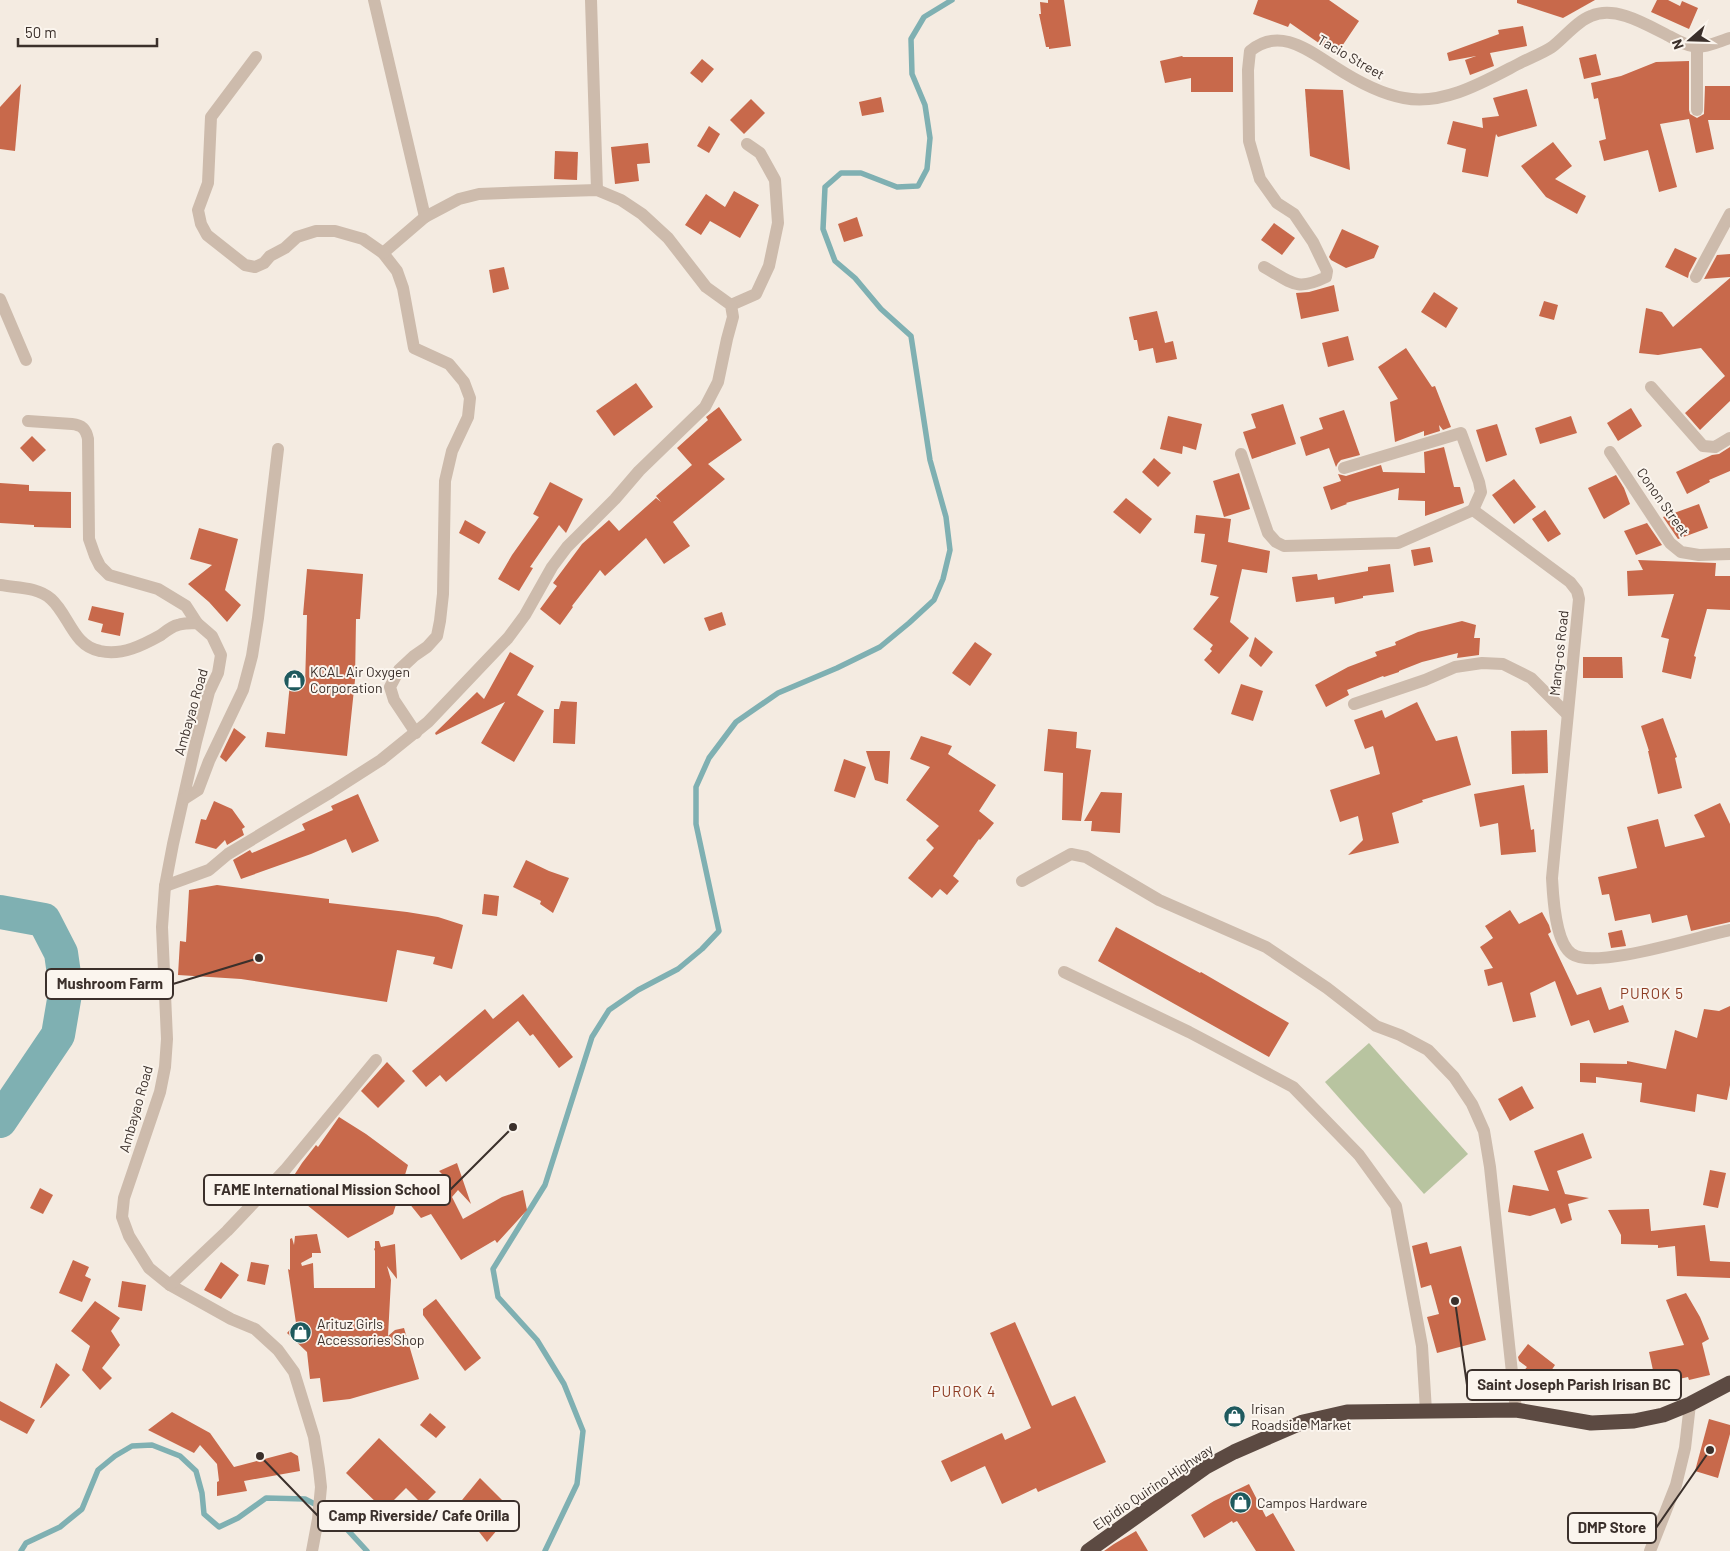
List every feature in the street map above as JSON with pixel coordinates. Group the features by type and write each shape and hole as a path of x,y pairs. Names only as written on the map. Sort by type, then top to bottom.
{"highway":[{"name":"Elpidio Quirino Highway","path":"1088,1551 1206,1467 1234,1452 1303,1422 1347,1412 1516,1410 1591,1423 1626,1422 1663,1415 1690,1404 1730,1383"}],"street":[{"path":"374,0 425,217"},
{"path":"591,0 597,190"},
{"name":"Tacio Street","path":"1264,267 1298,286 1312,284 1326,277 1327,271 1313,242 1294,214 1277,203 1260,179 1249,141 1248,70 1250,51 1259,43 1273,40 1285,41 1305,47 1335,68 1381,91 1404,98 1426,99 1447,96 1501,73 1551,47 1590,16 1606,12 1644,24 1684,44 1697,47"},
{"path":"1697,110 1697,47 1730,38"},
{"path":"256,57 211,117 208,183 198,210 201,224 207,236 245,265 255,267 264,263 270,256 285,248 297,237 316,231 335,231 363,239 383,253 397,271 403,288 414,348 449,364 464,382 470,398 468,417 452,451 445,481 443,594 437,636 427,647 399,670 390,687 394,700 416,733"},
{"path":"731,305 756,294 769,266 778,223 775,180 760,153 747,144"},
{"path":"165,886 208,870 228,854 381,760 416,733 508,638 525,615 552,567 567,547 615,499 639,471 705,407 718,382 733,317 731,305 706,287 668,238 642,214 620,200 597,190 479,194 459,199 425,217 383,253"},
{"path":"1696,277 1730,214"},
{"path":"0,298 26,360"},
{"path":"1650,387 1703,446 1715,447 1730,438"},
{"name":"Ambayao Road","path":"28,421 72,424 83,427 88,439 89,539 100,566 109,575 158,589 186,606 197,623 212,636 221,655 218,673 210,692 196,742 165,886 162,926 167,1039 165,1067 160,1092 124,1198 122,1217 129,1236 149,1268 170,1285 231,1319 255,1330 278,1350 294,1372 314,1437 321,1487 312,1551"},
{"path":"1241,454 1268,533 1276,542 1284,546 1398,543 1472,510 1481,492 1461,433 1344,468"},
{"path":"184,799 198,790 209,761 242,690 252,656 278,449"},
{"name":"Conon Street","path":"1610,452 1670,542 1682,552 1699,555 1730,554"},
{"name":"Mang-os Road","path":"1472,510 1570,582 1580,599 1552,878 1553,912 1563,943 1572,954 1588,959 1626,955 1730,930"},
{"path":"0,586 37,591 50,598 59,608 77,637 88,647 100,652 130,650 146,644 178,625 197,623"},
{"path":"1354,704 1425,680 1455,667 1482,663 1503,664 1531,678 1567,714"},
{"path":"1022,880 1071,854 1086,857 1159,900 1266,947 1327,988 1376,1026 1400,1035 1428,1050 1454,1077 1472,1104 1484,1131 1490,1167 1516,1410"},
{"path":"1064,972 1190,1032 1293,1088 1359,1154 1396,1206 1422,1346 1426,1411"},
{"path":"170,1285 227,1231 285,1170 376,1060"},
{"path":"1650,1551 1676,1485 1685,1448 1690,1404"}],"green space":[{"path":"1369,1043 1468,1154 1424,1194 1325,1082"}],"building":[{"path":"1048,0 1064,0 1071,46 1049,49 1049,47 1046,47 1039,14 1041,14 1040,2 1048,3"},
{"path":"1258,0 1329,0 1359,21 1336,55 1290,23 1288,27 1253,14"},
{"path":"1517,0 1595,0 1563,18 1517,3"},
{"path":"1657,0 1668,0 1680,6 1682,1 1698,8 1689,29 1651,12"},
{"path":"1523,26 1527,46 1490,53 1494,66 1470,75 1465,60 1476,56 1449,61 1447,53 1499,34 1498,30"},
{"path":"1596,54 1601,75 1584,79 1579,58"},
{"path":"1182,56 1233,57 1233,92 1191,92 1191,78 1165,83 1160,61"},
{"path":"702,59 714,69 702,83 690,73"},
{"path":"1689,61 1690,114 1697,118 1704,114 1705,86 1730,86 1730,120 1708,120 1714,149 1696,153 1689,119 1660,124 1677,187 1659,192 1648,150 1604,161 1599,141 1606,139 1598,98 1594,99 1591,83 1621,76 1656,62"},
{"path":"21,84 15,151 0,149 0,107"},
{"path":"1305,89 1343,90 1350,170 1310,156"},
{"path":"1527,89 1537,126 1498,137 1496,134 1488,177 1462,172 1466,149 1447,144 1453,121 1483,128 1482,118 1499,116 1493,98"},
{"path":"881,97 884,112 862,116 859,102"},
{"path":"751,99 765,113 744,134 730,120"},
{"path":"709,126 720,134 709,153 697,146"},
{"path":"1553,142 1572,166 1555,179 1586,196 1577,214 1546,197 1521,166"},
{"path":"648,143 650,163 637,164 639,181 615,184 611,147"},
{"path":"555,151 578,152 577,180 554,179"},
{"path":"734,191 759,205 740,238 710,221 701,235 685,225 706,194 725,207"},
{"path":"857,217 863,236 844,242 838,224"},
{"path":"1274,223 1295,238 1282,255 1261,240"},
{"path":"1342,229 1379,246 1374,258 1346,268 1331,260 1329,257"},
{"path":"1675,248 1697,258 1688,278 1665,267"},
{"path":"1730,254 1730,277 1704,279 1717,255"},
{"path":"504,267 509,289 493,293 489,270"},
{"path":"1730,278 1730,401 1700,430 1685,413 1725,376 1701,348 1658,355 1639,353 1646,308 1662,312 1673,327"},
{"path":"1334,285 1339,311 1301,319 1296,293 1309,292"},
{"path":"1434,292 1458,308 1446,328 1421,312"},
{"path":"1544,301 1558,305 1554,320 1539,316"},
{"path":"1157,311 1165,343 1173,341 1177,359 1156,363 1153,348 1139,351 1137,340 1134,340 1129,317"},
{"path":"1348,336 1354,360 1328,367 1322,343"},
{"path":"1406,348 1432,387 1435,386 1451,427 1443,430 1439,425 1440,431 1424,436 1424,431 1395,442 1390,402 1398,399 1378,367"},
{"path":"636,383 653,407 614,436 596,411"},
{"path":"1283,404 1296,444 1252,459 1243,432 1256,428 1251,414"},
{"path":"719,407 742,440 708,464 725,479 673,522 690,546 664,564 646,538 605,576 600,570 560,625 540,609 557,586 553,583 582,544 609,520 619,531 656,498 661,502 656,496 692,465 677,448 708,420 706,417"},
{"path":"1631,408 1642,426 1618,441 1607,423"},
{"path":"1344,410 1360,455 1341,460 1336,467 1329,448 1306,456 1300,437 1323,429 1319,418"},
{"path":"1168,416 1202,424 1196,450 1183,446 1182,454 1160,449"},
{"path":"1571,416 1577,433 1540,444 1535,428"},
{"path":"1497,424 1507,455 1486,462 1476,430"},
{"path":"32,436 46,450 33,462 20,448"},
{"path":"1444,447 1454,487 1460,487 1464,503 1425,516 1425,501 1398,500 1399,488 1346,503 1331,510 1323,487 1341,481 1338,474 1346,476 1381,465 1383,472 1425,473 1424,452"},
{"path":"1730,447 1730,471 1709,480 1710,482 1687,494 1676,472 1712,455 1719,454"},
{"path":"1154,458 1171,473 1158,487 1142,472"},
{"path":"1239,473 1250,509 1224,517 1213,481"},
{"path":"1616,475 1624,488 1630,504 1604,519 1588,488"},
{"path":"1514,479 1536,507 1514,524 1492,495"},
{"path":"550,482 583,499 566,533 559,525 530,567 533,568 519,591 498,579 512,555 539,517 533,514"},
{"path":"0,483 29,485 29,491 71,492 71,528 34,527 34,525 0,523"},
{"path":"1126,498 1152,519 1140,534 1113,512"},
{"path":"1699,504 1708,528 1678,539 1663,517"},
{"path":"1545,510 1561,534 1548,542 1532,519"},
{"path":"1196,515 1231,519 1228,542 1270,551 1267,573 1242,569 1230,622 1249,638 1219,674 1204,660 1212,651 1210,649 1213,645 1193,629 1219,597 1210,595 1217,565 1201,562 1205,534 1194,533"},
{"path":"465,520 486,532 479,544 459,533"},
{"path":"1647,523 1662,545 1636,555 1624,531"},
{"path":"199,528 238,539 225,590 241,605 227,622 209,602 188,584 212,565 190,559"},
{"path":"1430,547 1433,562 1414,566 1411,550"},
{"path":"1638,560 1716,563 1715,576 1730,576 1730,610 1707,609 1694,656 1696,657 1691,679 1662,672 1669,639 1661,637 1674,594 1628,596 1627,571 1643,570"},
{"path":"1390,564 1394,592 1363,596 1363,598 1335,604 1334,597 1296,602 1292,577 1317,574 1318,580 1368,571 1368,567"},
{"path":"307,569 363,574 360,619 356,619 355,680 347,756 265,747 267,732 285,734 290,683 305,685 307,615 303,615"},
{"path":"92,606 124,613 120,636 101,632 103,624 88,620"},
{"path":"722,612 726,625 709,631 704,618"},
{"path":"1462,621 1476,625 1474,638 1480,638 1479,655 1457,658 1458,653 1422,662 1347,690 1349,695 1326,707 1315,685 1348,667 1377,656 1375,652 1396,645 1395,642 1418,632"},
{"path":"1255,637 1273,652 1261,667 1249,656"},
{"path":"975,642 992,654 970,686 952,673"},
{"path":"510,652 534,666 517,695 544,711 514,762 481,743 505,702 436,735 435,733 477,692 484,699"},
{"path":"1583,657 1622,657 1623,678 1583,678"},
{"path":"1241,684 1263,691 1253,721 1231,714"},
{"path":"561,701 577,702 575,744 553,743 554,709 559,709"},
{"path":"1417,702 1436,741 1457,736 1471,785 1422,800 1423,802 1392,813 1399,843 1348,855 1363,840 1358,816 1340,822 1330,790 1380,774 1373,746 1365,749 1354,720 1382,710 1385,718"},
{"path":"1663,718 1677,757 1675,758 1682,788 1658,794 1649,751 1641,726"},
{"path":"234,728 246,737 226,762 220,757"},
{"path":"1048,729 1077,732 1076,748 1091,750 1081,821 1062,820 1063,773 1044,771"},
{"path":"1547,730 1548,773 1512,774 1511,731"},
{"path":"921,736 952,746 948,754 996,785 979,811 994,823 979,839 953,876 959,881 947,895 940,889 932,898 908,878 934,848 926,840 939,826 906,800 930,767 910,759"},
{"path":"866,751 890,751 888,784 875,780"},
{"path":"844,759 866,767 855,798 834,791"},
{"path":"1524,785 1531,830 1534,829 1536,852 1501,855 1498,823 1480,827 1474,794"},
{"path":"1101,792 1122,793 1120,833 1091,831 1092,821 1084,821"},
{"path":"358,794 379,841 352,853 346,839 311,854 241,879 233,860 250,850 252,853 305,830 302,824 333,810 331,806"},
{"path":"214,801 232,809 245,827 242,829 244,835 227,845 225,840 216,849 195,843 201,819 206,820"},
{"path":"1720,803 1730,824 1730,922 1691,931 1687,915 1652,923 1650,914 1615,921 1609,894 1602,895 1598,877 1637,868 1627,827 1658,819 1665,847 1705,837 1694,815"},
{"path":"526,860 569,878 553,913 540,904 541,901 513,887"},
{"path":"217,885 329,899 329,903 438,917 463,925 452,969 433,964 435,957 397,950 387,1002 241,979 178,975 180,941 186,942 189,890"},
{"path":"484,894 499,896 497,916 482,914"},
{"path":"1510,910 1519,924 1542,912 1551,932 1548,934 1577,995 1601,987 1609,1010 1623,1005 1629,1022 1594,1033 1589,1020 1571,1026 1555,981 1530,993 1536,1017 1513,1022 1502,982 1488,986 1484,970 1493,968 1480,947 1493,938 1485,926"},
{"path":"1116,927 1201,972 1289,1023 1269,1057 1098,961"},
{"path":"1622,930 1626,946 1611,948 1608,933"},
{"path":"523,994 573,1057 559,1068 533,1034 530,1036 518,1021 446,1082 440,1075 426,1087 412,1071 485,1009 493,1019"},
{"path":"1730,1006 1730,1085 1727,1100 1697,1094 1695,1112 1640,1102 1642,1083 1596,1077 1596,1083 1580,1082 1580,1063 1627,1064 1627,1061 1666,1069 1675,1030 1697,1038 1704,1009 1719,1011"},
{"path":"387,1062 405,1081 378,1108 361,1091"},
{"path":"1522,1086 1534,1108 1510,1121 1498,1099"},
{"path":"339,1117 408,1165 401,1188 424,1178 440,1189 448,1180 439,1171 457,1163 471,1204 458,1190 452,1197 463,1219 502,1197 523,1190 527,1210 497,1243 495,1240 461,1260 431,1214 421,1218 400,1192 393,1214 348,1238 307,1205 284,1191 302,1163 316,1145 318,1147"},
{"path":"1583,1133 1592,1158 1557,1171 1565,1194 1589,1198 1568,1204 1572,1220 1561,1224 1555,1208 1530,1216 1508,1212 1513,1185 1549,1191 1534,1151"},
{"path":"1710,1170 1726,1173 1718,1208 1703,1205"},
{"path":"40,1188 53,1195 43,1214 30,1208"},
{"path":"1649,1209 1651,1231 1705,1225 1710,1261 1730,1262 1730,1278 1677,1276 1675,1246 1658,1248 1658,1245 1621,1244 1621,1235 1608,1210"},
{"path":"317,1234 321,1253 312,1253 312,1257 301,1263 302,1266 313,1263 314,1288 375,1288 375,1241 379,1241 381,1247 395,1244 397,1279 387,1266 391,1280 388,1336 395,1330 404,1328 419,1379 350,1399 323,1402 320,1378 310,1379 307,1352 287,1333 296,1323 288,1269 290,1270 290,1239 292,1238 294,1245 295,1236"},
{"path":"1427,1242 1430,1254 1461,1246 1486,1340 1437,1353 1427,1317 1439,1314 1431,1285 1421,1288 1412,1246"},
{"path":"73,1260 89,1267 85,1276 91,1279 82,1302 59,1293"},
{"path":"221,1262 239,1275 221,1299 204,1290"},
{"path":"251,1262 269,1265 265,1285 247,1281"},
{"path":"122,1281 146,1285 142,1311 118,1307"},
{"path":"1686,1293 1700,1317 1709,1339 1702,1343 1710,1375 1689,1380 1688,1377 1656,1384 1649,1352 1684,1345 1666,1300"},
{"path":"436,1299 481,1358 465,1371 423,1315 423,1309"},
{"path":"95,1301 120,1318 111,1331 120,1345 102,1368 112,1378 100,1390 82,1370 90,1346 71,1331"},
{"path":"1015,1322 1052,1406 1075,1396 1106,1462 1038,1492 1036,1488 1002,1504 985,1466 951,1482 941,1461 1002,1433 1005,1440 1031,1428 990,1333"},
{"path":"1528,1344 1555,1365 1551,1371 1557,1376 1541,1397 1521,1381 1520,1375 1527,1367 1519,1361 1518,1357"},
{"path":"56,1363 70,1375 40,1408"},
{"path":"0,1401 35,1420 27,1434 0,1420"},
{"path":"172,1412 210,1433 234,1467 291,1452 298,1456 300,1471 244,1481 247,1491 217,1496 217,1482 219,1481 217,1464 200,1445 194,1453 148,1430"},
{"path":"430,1413 446,1427 436,1438 420,1425"},
{"path":"1709,1419 1730,1425 1730,1434 1718,1478 1695,1471"},
{"path":"379,1438 436,1492 423,1505 406,1488 384,1510 346,1473"},
{"path":"480,1478 513,1511 487,1542 458,1505"},
{"path":"1249,1484 1266,1517 1273,1513 1295,1551 1256,1551 1237,1521 1233,1523 1232,1521 1204,1538 1191,1515 1214,1501"},
{"path":"1136,1531 1148,1551 1104,1551 1114,1544"}],"waterway":[{"path":"545,1551 577,1484 583,1431 564,1384 537,1340 498,1297 493,1269 545,1185 592,1037 609,1010 638,990 678,969 702,949 719,931 696,824 696,787 709,758 736,722 778,693 880,647 934,600 943,579 950,550 946,517 930,460 911,336 881,309 855,278 835,261 823,229 825,187 841,173 861,173 897,187 918,186 927,169 930,138 925,105 912,74 911,39 924,17 952,0"},
{"path":"0,912 44,920 61,953 66,988 58,1035 0,1121"},
{"path":"21,1551 26,1543 60,1527 82,1509 98,1470 115,1456 132,1446 152,1445 180,1456 196,1471 202,1493 204,1514 219,1527 238,1518 266,1498 305,1499 332,1513 367,1551"}],"place":[{"name":"KCAL Air Oxygen Corporation","path":"294,680"},
{"name":"Mushroom Farm","path":"259,958"},
{"name":"FAME International Mission School","path":"513,1127"},
{"name":"Saint Joseph Parish Irisan BC","path":"1455,1301"},
{"name":"Arituz Girls Accessories Shop","path":"301,1332"},
{"name":"Irisan Roadside Market","path":"1235,1417"},
{"name":"DMP Store","path":"1710,1450"},
{"name":"Camp Riverside/ Cafe Orilla","path":"260,1456"},
{"name":"Campos Hardware","path":"1241,1503"}],"district":[{"name":"PUROK 5","path":"1652,994"},
{"name":"PUROK 4","path":"964,1392"}]}
